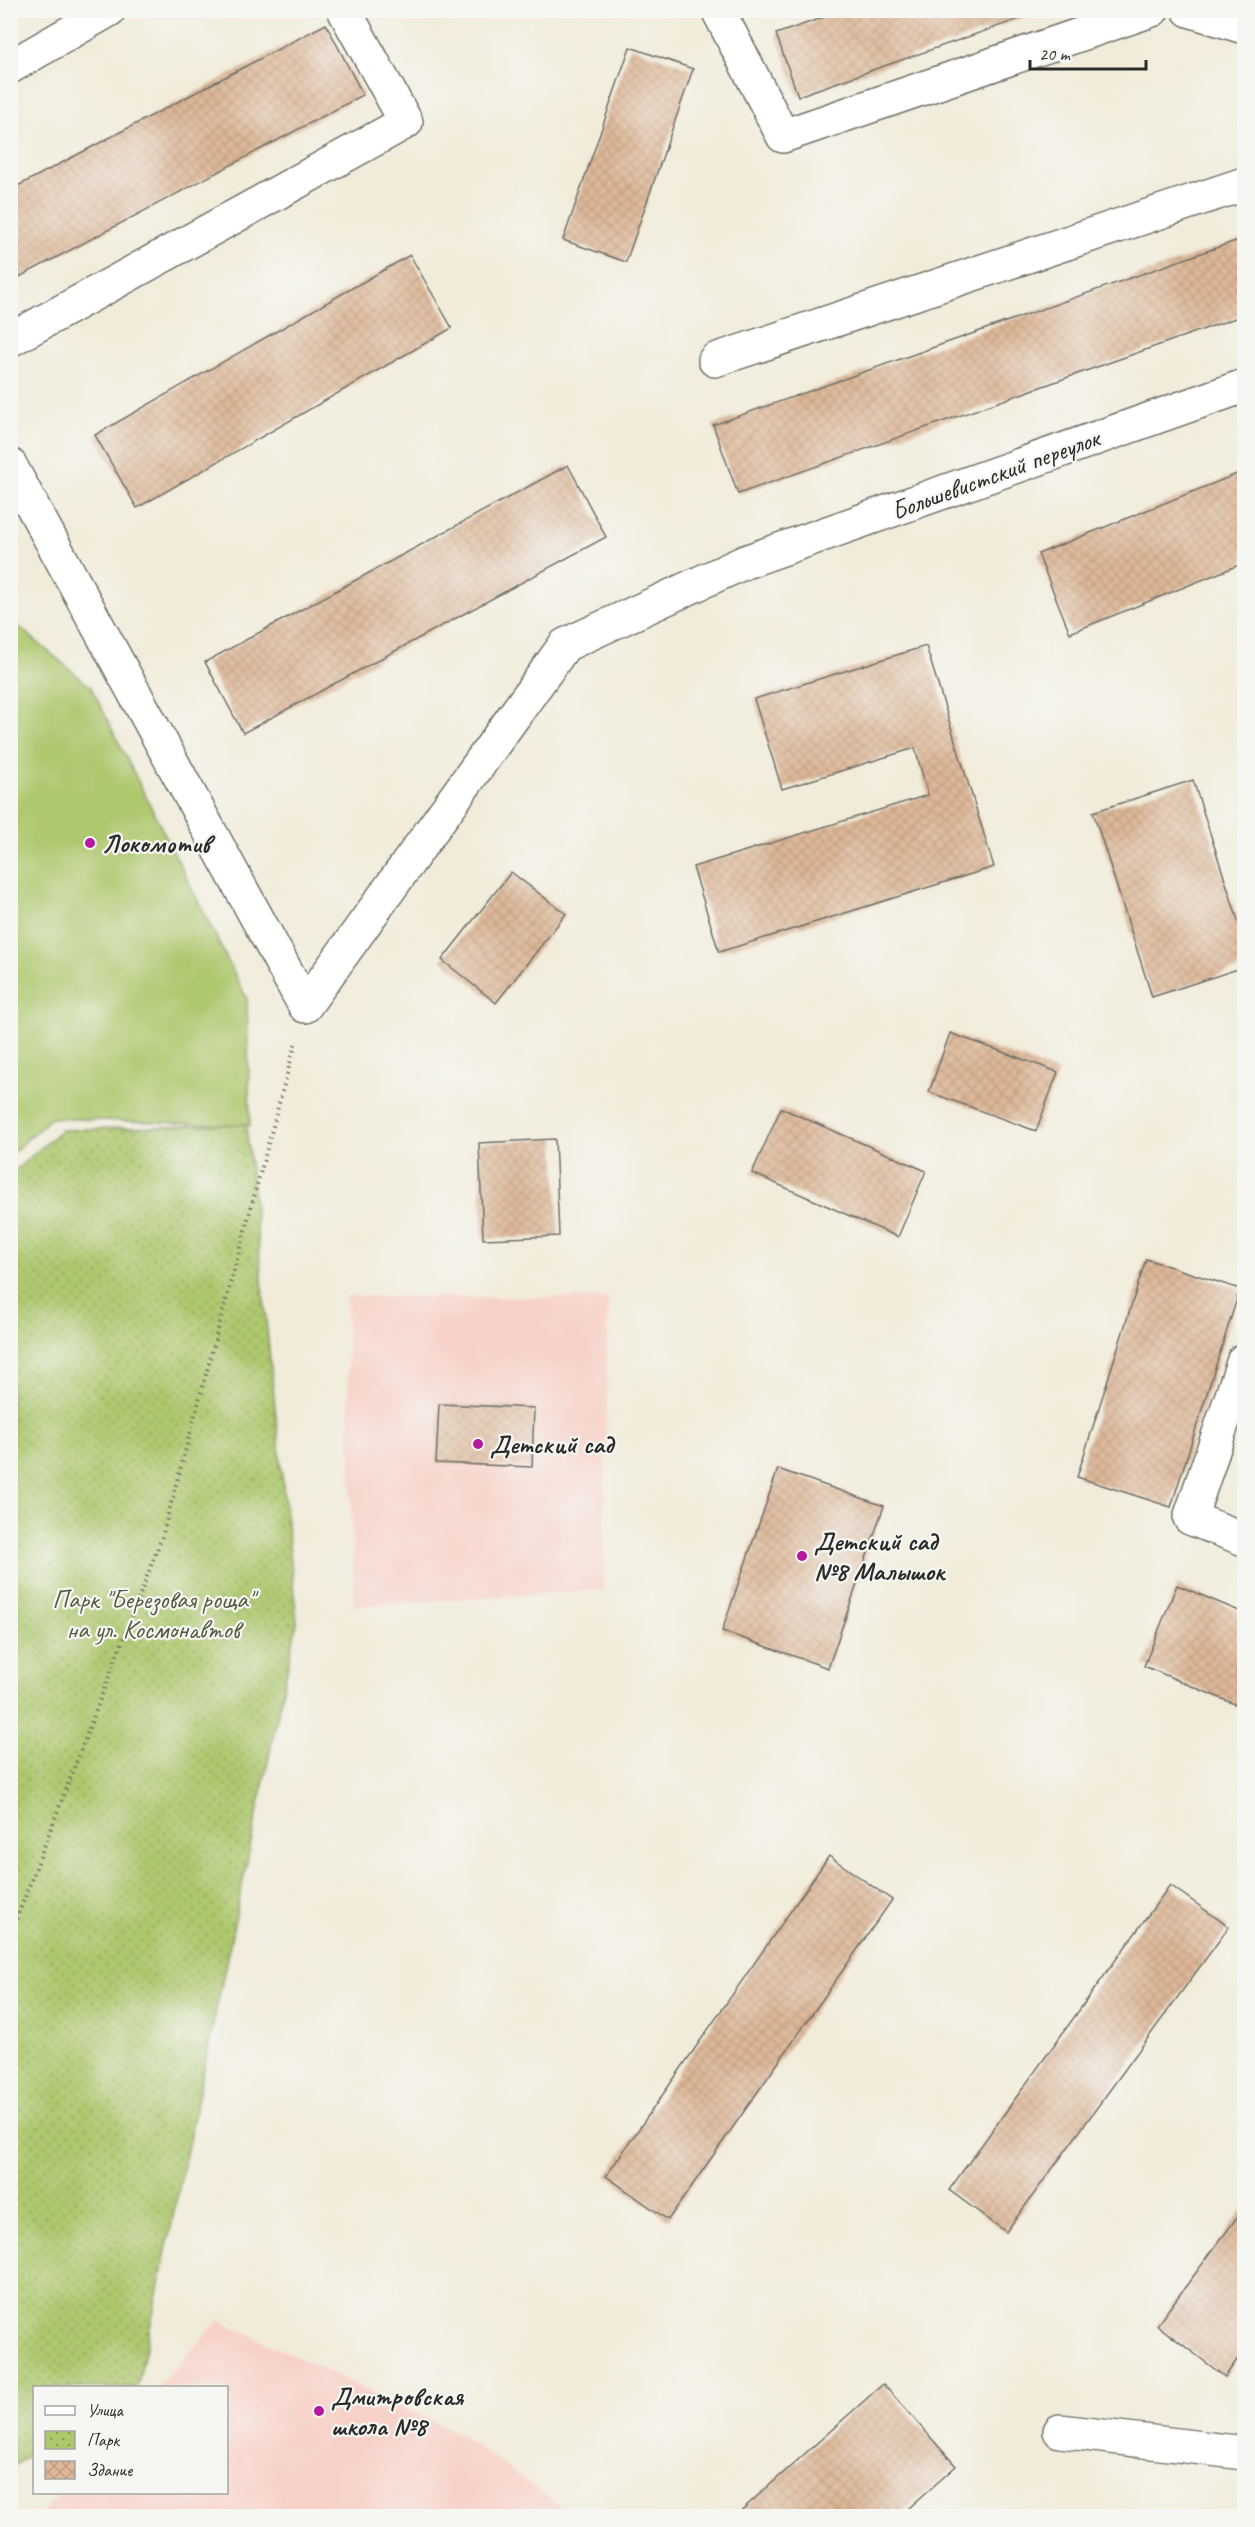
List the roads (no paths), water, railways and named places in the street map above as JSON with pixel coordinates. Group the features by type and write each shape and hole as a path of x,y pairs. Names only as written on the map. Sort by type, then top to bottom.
{"street":[{"path":"10,67 109,10"},
{"path":"10,340 406,122 344,10"},
{"path":"718,10 783,136 1152,10"},
{"path":"1189,10 1245,27"},
{"path":"715,360 1245,184"},
{"name":"Большевистский переулок","path":"10,465 305,1006 565,645 745,562 1245,386"},
{"path":"1245,1360 1190,1518 1245,1539"},
{"path":"1060,2431 1245,2453"}],"place":[{"name":"Локомотив","path":"90,843"},
{"name":"Детский сад","path":"478,1444"},
{"name":"Детский сад №8 Малышок","path":"802,1556"},
{"name":"Дмитровская школа №8","path":"319,2411"}],"park label":[{"name":"Парк \"Березовая роща\" на ул. Космонавтов","path":"153,1614"}]}
